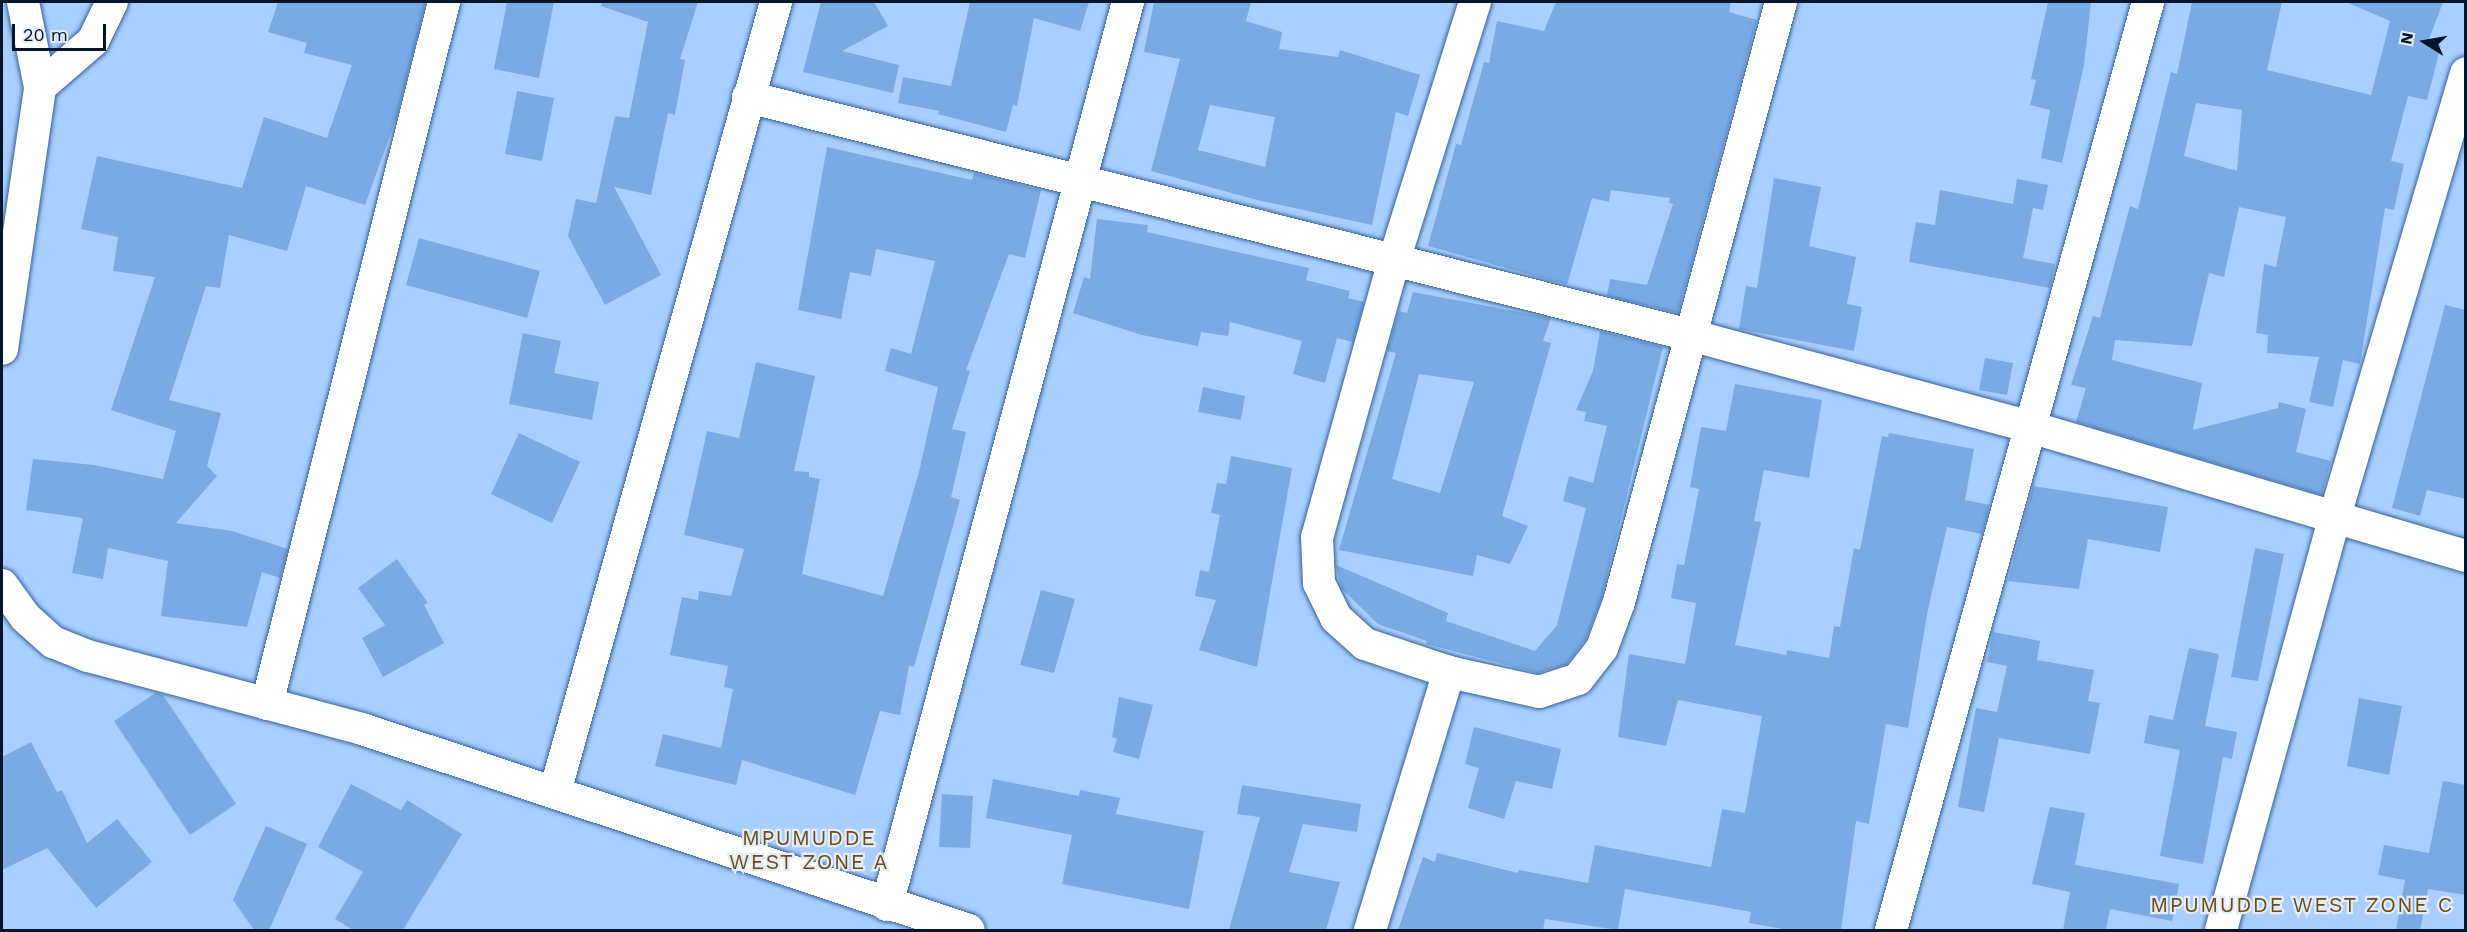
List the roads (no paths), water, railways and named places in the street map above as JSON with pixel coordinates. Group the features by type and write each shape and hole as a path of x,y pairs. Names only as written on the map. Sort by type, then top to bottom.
{"street":[{"path":"2,349 40,87 23,2"},
{"path":"40,87 93,40 112,2"},
{"path":"267,704 444,2"},
{"path":"555,792 776,2"},
{"path":"886,905 1128,2"},
{"path":"1475,2 1394,260 1317,537 1319,583 1336,618 1365,644 1449,672 1539,692 1578,679 1602,648 1619,602 1781,2"},
{"path":"1891,930 2148,2"},
{"path":"2221,930 2334,519 2466,73"},
{"path":"748,97 1080,179 1690,335 2030,427 2334,519 2466,556"},
{"path":"2,585 25,617 53,642 88,656 362,729 886,905 969,930"},
{"path":"1370,930 1449,672"}],"district":[{"name":"MPUMUDDE WEST ZONE A","path":"809,850"},
{"name":"MPUMUDDE WEST ZONE C","path":"2302,905"}]}
